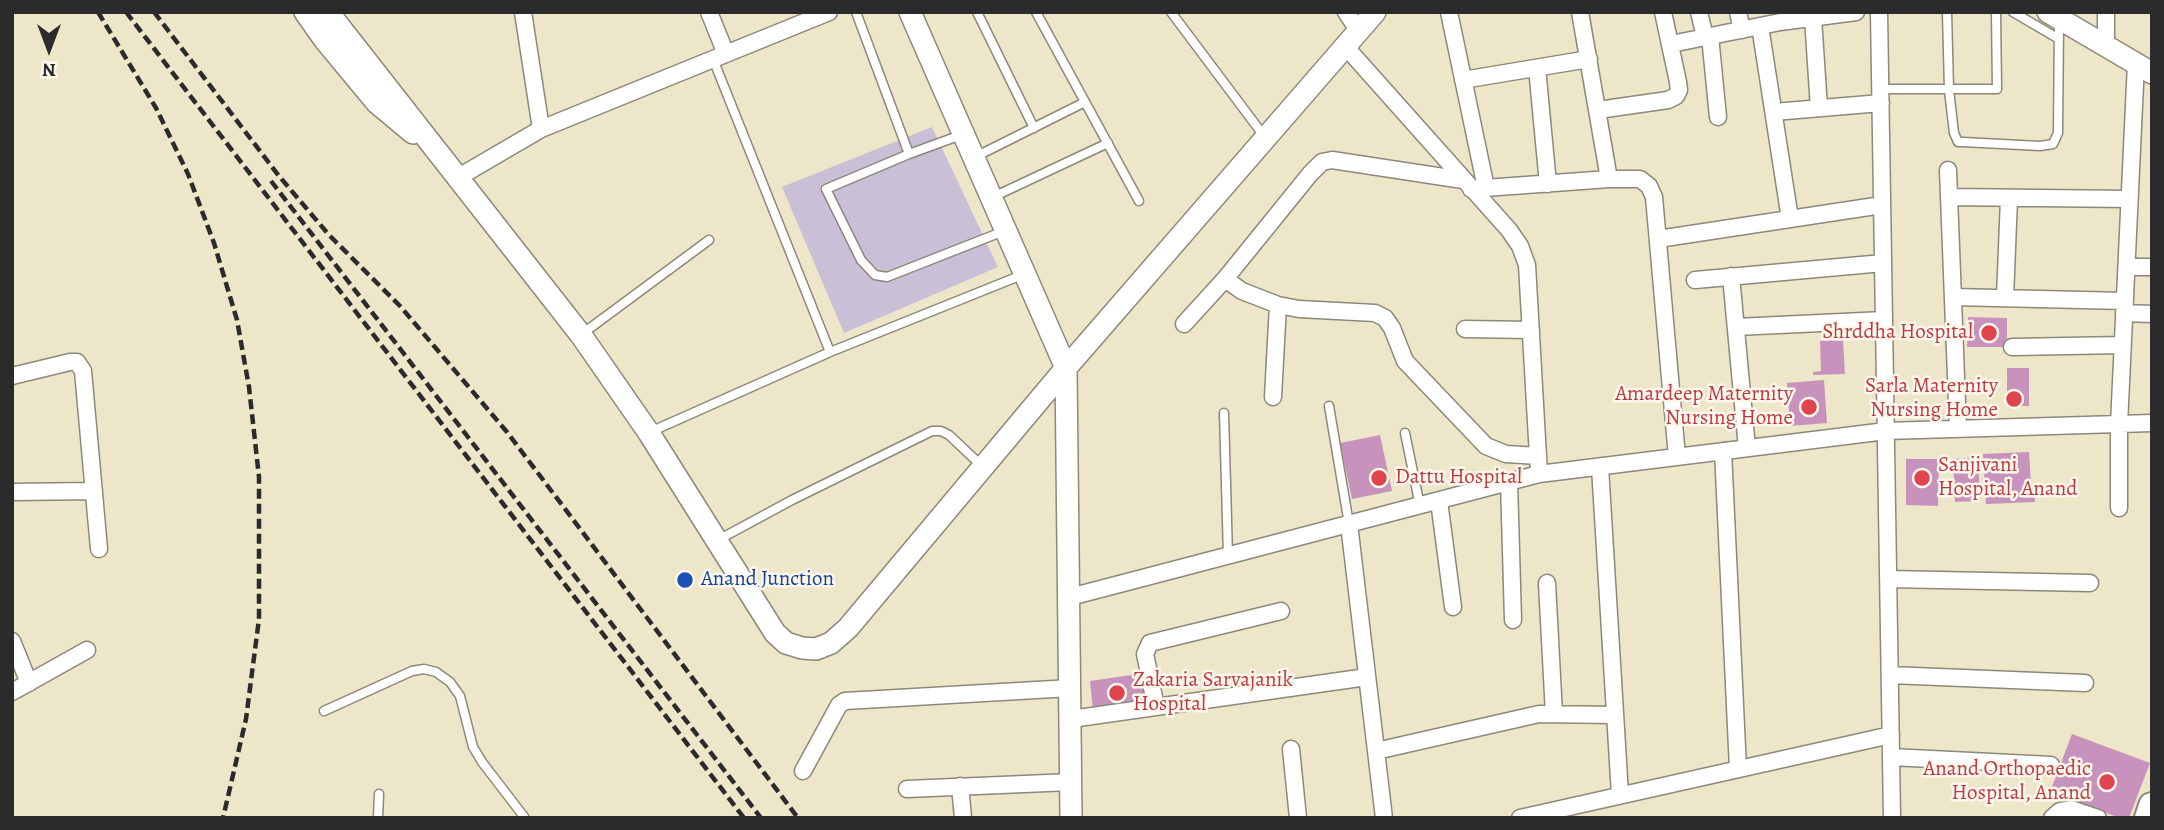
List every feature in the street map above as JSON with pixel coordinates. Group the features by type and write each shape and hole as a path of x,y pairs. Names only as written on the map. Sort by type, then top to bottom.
{"main road":[{"path":"2148,818 2152,806"}],"street":[{"path":"305,12 377,103 444,159"},
{"path":"328,12 582,335 649,433 775,632 786,643 816,649 831,643 848,628 1066,368 1375,12"},
{"path":"523,12 541,129"},
{"path":"709,12 719,57"},
{"path":"457,178 541,129 829,12"},
{"path":"910,12 1066,368 1071,818"},
{"path":"1346,12 1351,38 1510,230 1520,246 1527,265 1539,474"},
{"path":"1580,12 1609,179"},
{"path":"1598,110 1668,100 1676,96 1679,90 1663,12"},
{"path":"1699,12 1708,37 1718,117"},
{"path":"1738,12 1742,30"},
{"path":"1671,44 1760,26 1779,17 1813,18 1857,12"},
{"path":"1879,12 1892,818"},
{"path":"2106,12 2106,46"},
{"path":"1451,13 1463,80 1473,186"},
{"path":"1813,18 1818,108"},
{"path":"2055,23 2106,46 2144,68 2129,199 2119,425 2119,508"},
{"path":"1760,26 1790,219"},
{"path":"1463,80 1589,59"},
{"path":"1537,68 1548,184"},
{"path":"1774,112 1818,108 1880,96"},
{"path":"1184,324 1322,162 1332,160 1473,186 1640,179 1650,187 1654,197 1677,457"},
{"path":"1948,170 1958,429"},
{"path":"1949,197 2129,199"},
{"path":"2005,298 2009,198"},
{"path":"1658,239 1882,205"},
{"path":"1695,280 1883,263"},
{"path":"2127,267 2152,267"},
{"path":"1731,276 1747,448"},
{"path":"1225,279 1242,291 1278,305 1299,309 1375,313 1385,318 1392,328 1405,361 1486,446 1506,454 1538,456"},
{"path":"1953,297 2125,307 2152,314"},
{"path":"1273,397 1278,305"},
{"path":"1736,327 1884,320"},
{"path":"1465,329 1531,330"},
{"path":"2012,347 2123,345"},
{"path":"12,376 71,362 80,365 83,371 99,549"},
{"path":"1070,597 1539,474 1886,430 2152,423"},
{"path":"1723,451 1738,769"},
{"path":"1600,467 1620,795"},
{"path":"1509,482 1513,620"},
{"path":"12,492 94,491"},
{"path":"1439,500 1453,607"},
{"path":"1349,524 1384,818"},
{"path":"1888,579 2090,583"},
{"path":"1547,583 1555,714"},
{"path":"1156,707 1145,654 1150,643 1281,611"},
{"path":"12,641 29,683"},
{"path":"12,692 87,650"},
{"path":"1890,675 2085,683"},
{"path":"1071,719 1367,677"},
{"path":"803,771 839,705 845,701 1071,688"},
{"path":"1376,751 1539,714 1615,715"},
{"path":"1520,818 1891,735"},
{"path":"1291,749 1298,818"},
{"path":"1891,757 2051,765"},
{"path":"907,789 1071,782"},
{"path":"960,786 962,818"},
{"path":"2052,818 2060,811 2071,809 2098,818"}],"lane":[{"path":"856,12 909,154"},
{"path":"977,12 1034,128"},
{"path":"1171,12 1265,138"},
{"path":"1947,12 1950,90 1954,133 1958,142 2040,146 2053,144 2058,133 2055,23 2013,12"},
{"path":"1880,96 1997,89 1996,12"},
{"path":"1041,14 1139,201"},
{"path":"719,57 830,352"},
{"path":"974,158 1085,102"},
{"path":"964,134 826,189 861,260 875,275 887,278 1006,230"},
{"path":"991,198 1108,143"},
{"path":"582,335 709,240"},
{"path":"649,433 830,352 1025,274"},
{"path":"1329,406 1349,524"},
{"path":"1224,413 1228,556"},
{"path":"717,541 792,500 932,431 941,430 949,435 983,467"},
{"path":"1405,433 1420,506"},
{"path":"324,711 412,671 424,668 436,672 450,682 460,696 473,747 524,818"},
{"path":"378,818 379,794"}],"shaded area":[{"path":"932,127 998,267 844,333 782,187"}],"building":[{"path":"1968,317 2007,318 2007,347 1967,347"},
{"path":"1843,340 1845,374 1813,375 1813,372 1821,371 1820,341"},
{"path":"2007,368 2029,368 2029,406 2007,406"},
{"path":"1824,380 1827,423 1790,426 1787,383"},
{"path":"1380,435 1392,491 1352,499 1340,443"},
{"path":"2029,452 2035,502 1986,504 1983,454"},
{"path":"1978,458 1980,501 1955,502 1953,459"},
{"path":"1906,459 1939,459 1938,506 1906,505"},
{"path":"1145,673 1149,706 1093,712 1090,681"},
{"path":"2072,734 2150,763 2129,818 2120,818 2050,792"}],"railway":[{"path":"98,12 156,108 188,174 214,243 237,320 249,387 259,477 259,619 246,719 223,818"},
{"path":"126,12 744,818"},
{"path":"154,12 279,176 329,235 400,306 507,432 798,818"},
{"path":"271,181 761,818"}],"place":[{"name":"Shrddha Hospital","path":"1989,333"},
{"name":"Sarla Maternity Nursing Home","path":"2014,399"},
{"name":"Amardeep Maternity Nursing Home","path":"1809,407"},
{"name":"Dattu Hospital","path":"1379,478"},
{"name":"Sanjivani Hospital, Anand","path":"1922,478"},
{"name":"Anand Junction","path":"685,580"},
{"name":"Zakaria Sarvajanik Hospital","path":"1117,693"},
{"name":"Anand Orthopaedic Hospital, Anand","path":"2107,782"}]}
